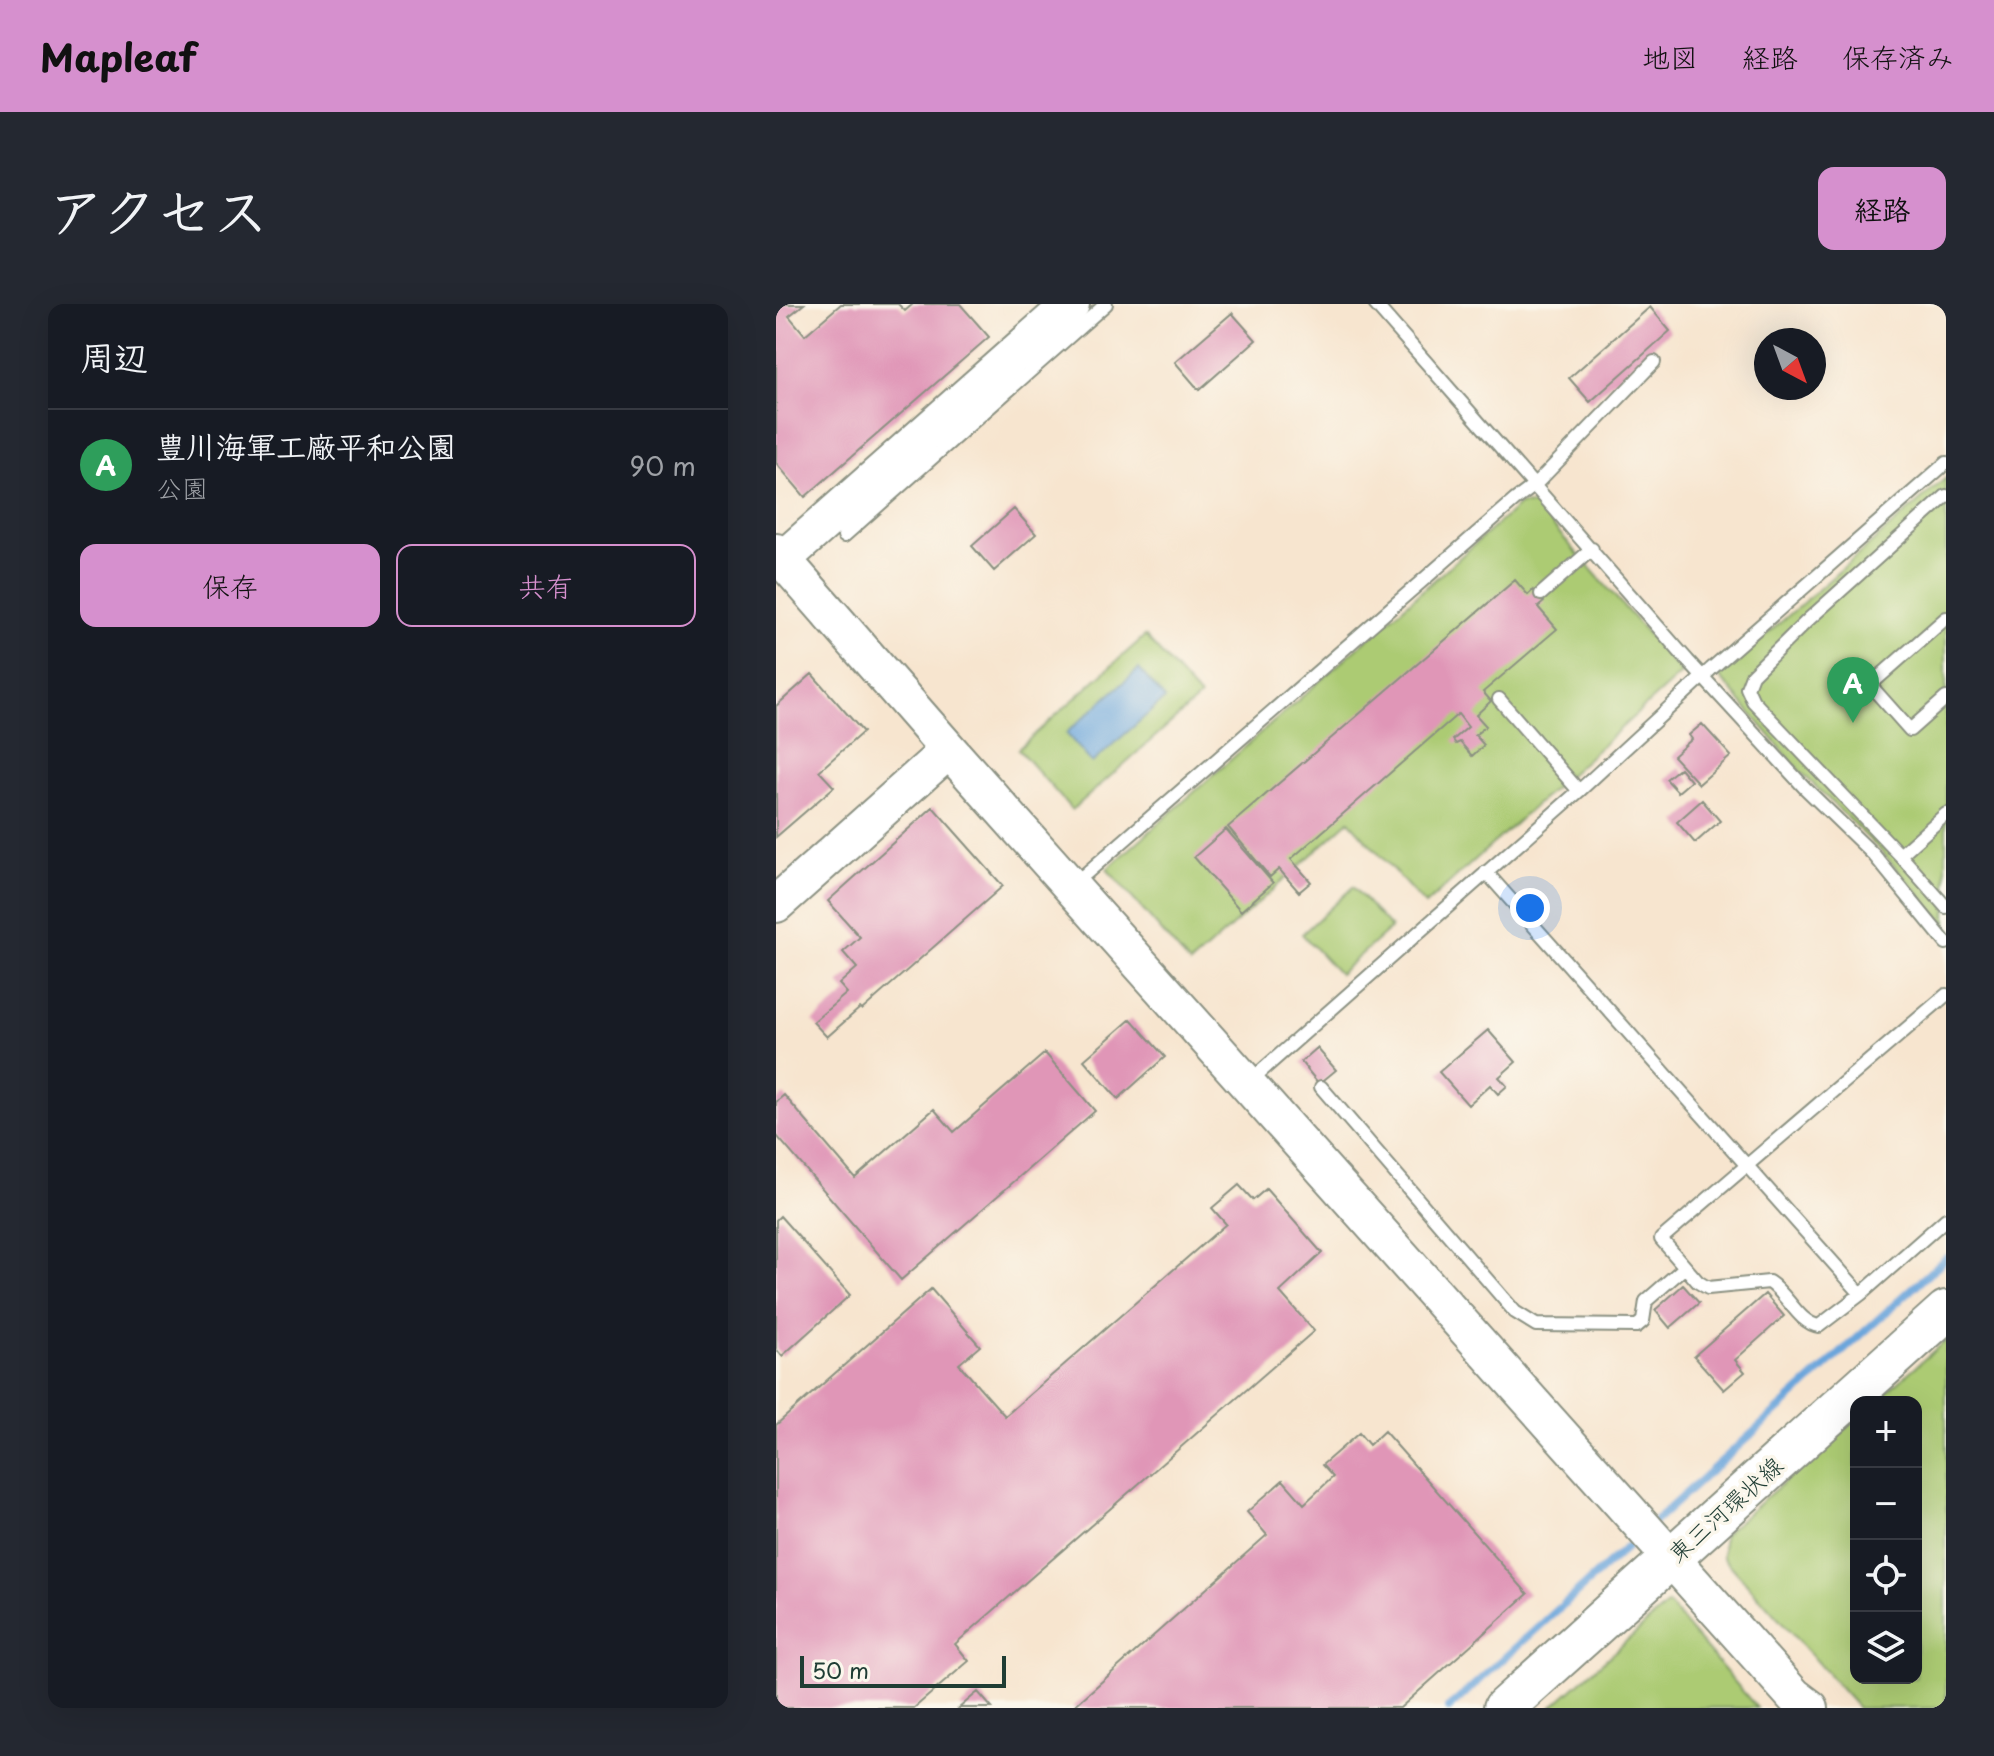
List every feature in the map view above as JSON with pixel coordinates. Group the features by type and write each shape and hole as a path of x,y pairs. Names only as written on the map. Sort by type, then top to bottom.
{"main road":[{"name":"東三河環状線","path":"1504,1708 1946,1311"}],"street":[{"path":"1071,304 779,556 1794,1696 1810,1708"},
{"path":"776,904 949,750"}],"lane":[{"path":"844,536 1106,304"},
{"path":"1375,304 1805,788 1874,855 1946,943"},
{"path":"1071,887 1535,485 1654,362"},
{"path":"1248,1083 1946,463"},
{"path":"1946,496 1809,619 1752,675 1747,688 1753,701 1946,907"},
{"path":"1541,594 1592,549"},
{"path":"1946,618 1870,685 1910,730 1946,698"},
{"path":"1499,699 1579,791"},
{"path":"1900,855 1946,814"},
{"path":"1486,872 1861,1294"},
{"path":"1946,995 1661,1239 1708,1288 1769,1282 1780,1289 1813,1325 1819,1326 1861,1294 1946,1219"},
{"path":"1321,1087 1525,1321 1536,1325 1637,1326 1643,1321 1646,1301 1685,1267"}],"green space":[{"path":"1946,478 1946,924 1877,847 1800,771 1719,676"},
{"path":"1520,504 1535,505 1682,673 1425,905 1349,821 1190,964 1107,869"},
{"path":"1145,636 1200,697 1072,810 1018,749"},
{"path":"1353,887 1391,928 1339,974 1302,934"},
{"path":"1946,1340 1946,1708 1858,1708 1723,1557 1723,1535 1850,1424 1850,1684 1922,1684 1922,1396 1882,1396"},
{"path":"1668,1604 1757,1708 1551,1708"}],"water":[{"path":"1139,669 1165,699 1092,763 1066,733"}],"building":[{"path":"776,304 804,304 789,316 805,335 841,304 898,304 905,311 913,304 960,304 989,337 805,497 776,463"},
{"path":"1650,307 1670,331 1590,402 1569,378"},
{"path":"1232,313 1256,340 1199,390 1175,362"},
{"path":"1014,509 1036,534 994,571 972,546"},
{"path":"1515,580 1528,595 1533,590 1544,602 1538,607 1557,629 1483,692 1491,701 1476,715 1486,726 1475,735 1484,745 1472,756 1460,742 1456,744 1453,740 1468,727 1458,714 1291,859 1311,882 1299,892 1279,869 1270,877 1228,827"},
{"path":"812,674 863,732 819,771 834,787 776,837 776,706"},
{"path":"1702,724 1731,756 1699,784 1673,756 1692,739 1689,735"},
{"path":"1680,768 1691,781 1678,792 1666,779"},
{"path":"1702,800 1720,821 1695,843 1677,822"},
{"path":"933,807 1003,886 827,1037 813,1022 847,993 839,984 857,968 843,952 860,937 828,901"},
{"path":"1226,829 1273,883 1241,911 1194,857"},
{"path":"1131,1019 1165,1057 1118,1099 1084,1060"},
{"path":"1488,1030 1516,1062 1499,1077 1507,1086 1498,1094 1490,1085 1468,1105 1439,1072"},
{"path":"1317,1048 1336,1070 1319,1084 1301,1062"},
{"path":"1045,1053 1095,1111 901,1280 776,1135 776,1102 784,1095 855,1178 934,1109 954,1132"},
{"path":"1239,1185 1253,1200 1266,1189 1322,1253 1280,1292 1314,1331 955,1644 969,1661 914,1708 776,1708 776,1425 931,1289 980,1346 959,1364 1005,1416 1226,1224 1212,1208"},
{"path":"780,1216 850,1295 782,1356 776,1349 776,1220"},
{"path":"1683,1285 1699,1303 1670,1328 1655,1310"},
{"path":"1765,1294 1784,1316 1735,1360 1745,1372 1724,1390 1694,1356"},
{"path":"1384,1431 1528,1594 1400,1708 1072,1708 1267,1535 1247,1512 1283,1480 1304,1504 1333,1477 1322,1465 1359,1433 1369,1445"},
{"path":"978,1692 992,1708 959,1708"}],"waterway":[{"path":"1651,1525 1946,1258"},
{"path":"1449,1708 1638,1537"}],"place":[{"name":"豊川海軍工廠平和公園","path":"1853,723"}]}
